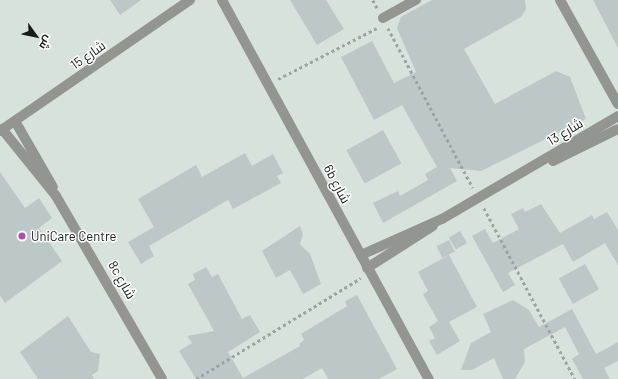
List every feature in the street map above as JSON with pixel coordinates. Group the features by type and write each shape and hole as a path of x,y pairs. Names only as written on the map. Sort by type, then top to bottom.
{"street":[{"name":"شارع 15","path":"1,130 190,0"},
{"name":"6b شارع","path":"222,0 368,270 429,379"},
{"path":"381,22 416,0"},
{"path":"560,0 618,104"},
{"name":"شارع 13","path":"360,255 442,219 527,172 618,116"},
{"name":"8c شارع","path":"15,121 56,196 162,379"},
{"name":"شارع 13","path":"527,172 618,129"},
{"name":"8c شارع","path":"1,130 56,196"},
{"name":"شارع 13","path":"368,270 442,219"}],"path":[{"path":"268,83 381,22"},
{"path":"196,379 368,270"}],"building":[{"path":"110,0 141,0 120,15"},
{"path":"290,0 326,0 344,29 317,45"},
{"path":"432,0 525,0 526,9 521,17 464,49 495,104 556,71 570,77 586,119 481,171 450,168 457,181 383,223 373,203 398,191 400,196 428,180 425,174 437,167 402,105 374,120 341,57 372,41 394,83 416,72 397,28 401,17"},
{"path":"593,0 618,0 618,48"},
{"path":"383,130 401,163 365,184 346,150"},
{"path":"245,153 252,166 273,154 283,173 277,176 281,183 233,209 228,200 149,246 154,256 141,264 128,242 154,227 138,199 196,165 202,177"},
{"name":"UniCare Centre","path":"0,172 25,208 39,198 52,218 39,228 62,261 5,303 0,295"},
{"path":"541,204 560,233 592,215 594,219 607,212 618,230 618,265 605,243 573,262 563,244 508,273 515,285 503,292 472,236 485,229 493,243 519,229 511,214 523,208 525,212"},
{"path":"300,226 303,234 300,244 310,254 321,284 303,294 290,270 276,278 262,251"},
{"path":"460,231 467,243 456,250 449,238"},
{"path":"449,240 455,252 442,258 437,246"},
{"path":"449,255 477,307 449,322 460,341 437,355 429,341 435,338 429,327 438,321 423,294 428,291 418,272"},
{"path":"585,264 599,289 573,304 559,279"},
{"path":"206,267 212,277 218,274 242,319 250,315 260,332 228,352 243,378 300,346 299,344 304,340 301,334 347,306 345,301 357,295 397,369 379,379 328,379 322,368 303,379 196,379 179,351 192,343 187,336 214,331 188,284 195,280 193,274"},
{"path":"513,300 529,310 539,327 572,309 596,354 618,342 618,361 604,368 610,379 583,379 572,359 579,354 565,327 524,349 525,362 515,379 503,379 494,358 472,370 461,370 471,343 491,332 483,314"},
{"path":"68,316 91,352 100,354 98,371 92,375 94,379 38,379 20,352"}],"place":[{"name":"UniCare Centre","path":"22,236"}]}
